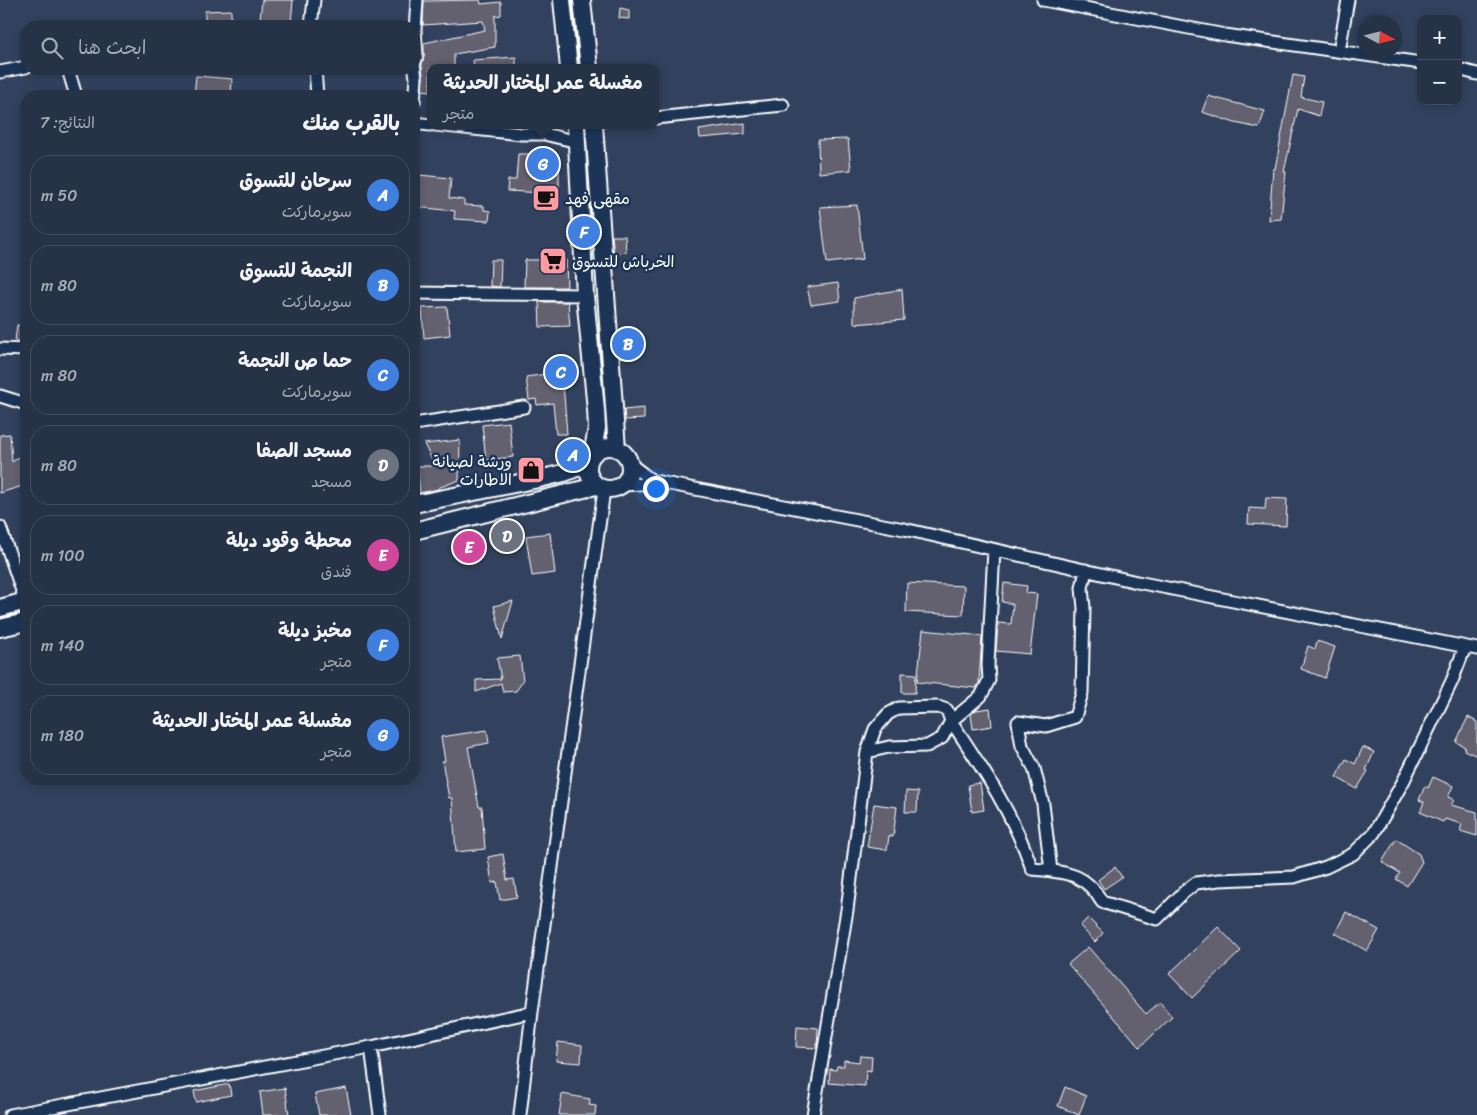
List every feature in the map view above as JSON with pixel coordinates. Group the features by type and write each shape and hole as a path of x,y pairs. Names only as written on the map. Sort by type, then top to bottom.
{"main road":[{"path":"562,0 569,64"},
{"path":"582,0 589,64"},
{"path":"576,129 585,295 596,410 596,428 590,459 589,477 600,488"},
{"path":"594,129 617,448"},
{"path":"420,503 564,473 590,459 599,449 608,447 617,448 623,452 629,463 629,475 623,485 612,490 600,488 420,530"},
{"path":"0,608 20,603"},
{"path":"0,628 20,623"}],"street":[{"path":"312,20 314,0"},
{"path":"416,20 417,0"},
{"path":"1043,0 1085,4 1225,35 1417,62"},
{"path":"1339,51 1348,0"},
{"path":"0,72 20,68"},
{"path":"1462,70 1477,74"},
{"path":"70,75 74,90"},
{"path":"315,75 317,90"},
{"path":"415,90 416,75"},
{"path":"659,118 783,105"},
{"path":"473,129 521,134 544,134 578,142"},
{"path":"420,293 508,296 585,295"},
{"path":"0,349 20,350"},
{"path":"0,396 20,402"},
{"path":"420,423 524,407"},
{"path":"629,463 651,480 664,483 904,529 1137,582 1477,649"},
{"path":"623,485 664,483"},
{"path":"520,1115 600,488"},
{"path":"0,526 20,584"},
{"path":"867,752 889,747 927,746 942,738 951,721 981,696 989,680 988,665 994,550"},
{"path":"1051,871 1043,804 1034,768 1022,746 1018,722 1046,726 1075,717 1082,693 1084,608 1082,588 1086,570"},
{"path":"814,1115 847,910 867,752 875,729 888,714 899,708 938,707 947,710 951,721 1000,797 1015,826 1032,869 1079,877 1094,888 1102,902 1157,918 1196,883 1294,876 1326,867 1353,854 1374,833 1402,782 1452,681 1465,647"},
{"path":"10,1115 38,1112 532,1012"},
{"path":"371,1046 380,1115"}],"building":[{"path":"262,0 293,0 291,20 260,20"},
{"path":"480,0 481,4 501,2 501,15 495,16 495,47 454,54 454,64 427,64 427,91 422,90 424,43 485,30 483,21 423,25 424,1"},
{"path":"620,8 629,10 629,19 619,18"},
{"path":"231,10 231,20 205,20 205,11"},
{"path":"516,57 516,64 474,64 473,60"},
{"path":"1293,75 1304,77 1301,97 1322,102 1319,116 1298,109 1284,172 1286,172 1281,219 1269,220 1273,169 1275,169"},
{"path":"196,76 232,79 231,90 195,90"},
{"path":"1208,96 1265,111 1259,128 1235,123 1202,112"},
{"path":"745,123 745,134 700,138 699,130"},
{"path":"848,139 851,170 819,173 818,140"},
{"path":"546,153 546,161 559,160 559,204 543,204 545,193 507,191 508,180 516,180 518,154"},
{"path":"420,175 451,178 449,198 464,200 464,205 484,206 484,210 490,211 489,221 454,219 455,211 420,207"},
{"path":"857,205 863,259 827,263 820,207"},
{"path":"612,236 625,236 626,252 614,254"},
{"path":"491,260 501,260 500,287 490,286"},
{"path":"525,260 566,260 567,287 524,287"},
{"path":"838,283 840,301 811,305 807,287"},
{"path":"902,289 904,320 854,324 854,298"},
{"path":"539,302 568,302 570,326 540,327"},
{"path":"447,307 450,335 424,338 422,308"},
{"path":"17,325 20,325 20,341 15,341"},
{"path":"561,372 567,434 556,434 553,403 537,405 536,399 529,400 526,377"},
{"path":"644,408 644,419 625,420 624,410"},
{"path":"509,422 513,457 486,460 482,425"},
{"path":"10,434 12,462 20,456 20,487 0,493 0,435"},
{"path":"460,440 459,480 438,489 420,493 420,466 435,466 424,444"},
{"path":"1266,498 1287,499 1286,526 1248,524 1249,508 1265,509"},
{"path":"550,533 555,573 532,576 526,536"},
{"path":"907,583 964,586 963,615 906,612"},
{"path":"1004,583 1027,586 1026,593 1037,594 1030,654 996,651 998,623 1011,624 1013,604 1002,602"},
{"path":"513,601 502,639 494,606"},
{"path":"923,630 982,636 979,683 976,688 917,682"},
{"path":"1317,641 1335,647 1325,678 1301,669 1308,646 1315,649"},
{"path":"520,656 523,681 516,691 503,692 501,683 476,692 476,680 501,679 497,658"},
{"path":"902,673 916,674 915,693 902,693"},
{"path":"990,708 992,726 973,729 971,714 976,710"},
{"path":"1468,717 1477,722 1477,756 1464,750 1465,747 1456,742"},
{"path":"487,730 489,743 468,747 479,807 482,807 485,849 456,852 452,798 449,798 442,761 445,761 441,737"},
{"path":"1363,747 1374,752 1366,770 1368,771 1357,789 1336,777 1346,759 1355,764"},
{"path":"1433,777 1453,786 1448,797 1454,800 1451,805 1477,812 1477,836 1460,831 1462,824 1445,819 1443,822 1420,812 1424,802 1419,800 1425,786 1428,788"},
{"path":"980,783 984,810 972,812 968,785"},
{"path":"906,791 918,792 917,812 905,812"},
{"path":"874,804 897,807 893,837 889,836 887,850 867,847"},
{"path":"1396,839 1419,854 1422,862 1407,886 1396,879 1400,873 1382,862"},
{"path":"503,854 507,880 514,879 517,897 500,900 497,882 492,883 488,857"},
{"path":"1115,867 1122,877 1104,889 1098,880"},
{"path":"1346,912 1379,930 1367,951 1335,933"},
{"path":"1088,918 1103,933 1095,942 1080,926"},
{"path":"1218,927 1241,951 1192,998 1169,974"},
{"path":"1088,947 1146,1014 1160,1002 1172,1017 1140,1047 1068,964"},
{"path":"797,1026 818,1028 817,1048 796,1047"},
{"path":"558,1042 582,1045 581,1063 556,1061"},
{"path":"860,1056 872,1057 871,1071 866,1070 865,1086 829,1083 830,1069 836,1070 837,1066 844,1066 844,1060 859,1062"},
{"path":"229,1084 231,1095 196,1102 194,1091"},
{"path":"1065,1087 1086,1096 1079,1115 1058,1106"},
{"path":"285,1088 289,1115 263,1115 260,1092"},
{"path":"346,1088 351,1115 319,1115 315,1094"},
{"path":"562,1094 590,1099 589,1105 596,1106 595,1115 559,1115"}],"place":[{"name":"مغسلة عمر المختار الحديثة","path":"543,164"},
{"name":"مقهى فهد","path":"546,198"},
{"name":"مخبز ديلة","path":"584,232"},
{"name":"الخرباش للتسوق","path":"553,261"},
{"name":"النجمة للتسوق","path":"628,344"},
{"name":"حما ص النجمة","path":"561,372"},
{"name":"سرحان للتسوق","path":"573,455"},
{"name":"ورشة لصيانة الاطارات","path":"531,470"},
{"name":"مسجد الصفا","path":"507,536"},
{"name":"محطة وقود ديلة","path":"469,547"}]}
